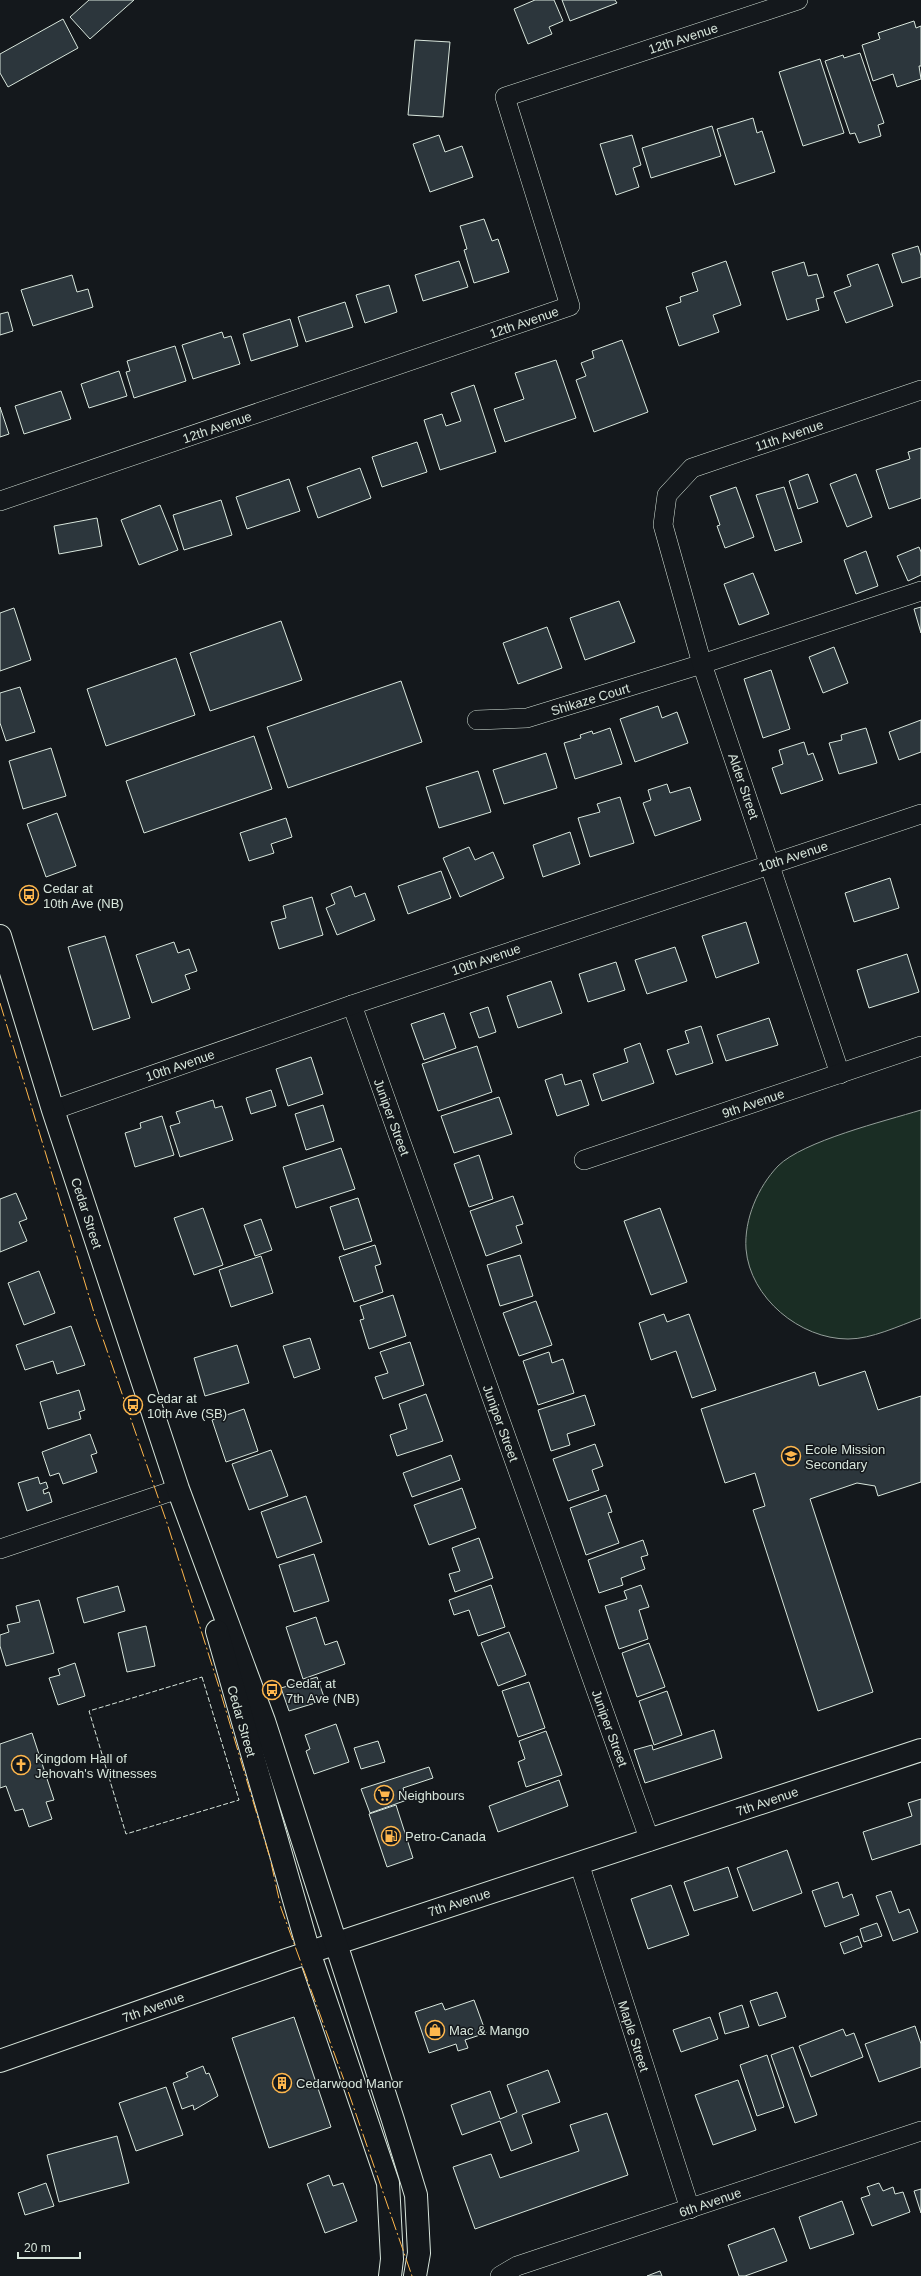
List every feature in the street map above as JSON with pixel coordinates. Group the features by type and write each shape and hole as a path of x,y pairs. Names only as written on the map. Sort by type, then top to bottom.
{"main road":[{"name":"Cedar Street","path":"0,936 53,1110 178,1489 264,1721 416,2195 419,2253 415,2276"},
{"name":"Cedar Street","path":"178,1489 242,1724 309,1952 388,2183 392,2259 390,2276"},
{"name":"7th Avenue","path":"0,2061 334,1943 921,1750"}],"street":[{"name":"12th Avenue","path":"0,501 570,306 505,97 798,0"},
{"name":"11th Avenue","path":"667,495 692,468 921,390"},
{"name":"Alder Street","path":"667,495 663,525 702,664 771,863 840,1074"},
{"name":"Shikaze Court","path":"477,720 527,718 702,664 921,591"},
{"name":"10th Avenue","path":"53,1110 352,1005 771,863 921,814"},
{"name":"Juniper Street","path":"352,1005 650,1840"},
{"name":"9th Avenue","path":"584,1160 921,1046"},
{"path":"0,1549 178,1489"},
{"name":"Maple Street","path":"579,1862 690,2208"},
{"name":"6th Avenue","path":"500,2276 517,2266 921,2131"}],"green space":[{"path":"921,1110 921,1318 866,1337 848,1339 830,1337 812,1332 780,1312 767,1299 757,1284 750,1267 746,1249 747,1226 754,1204 771,1174 778,1166 790,1157 825,1140"}],"building":[{"path":"89,0 134,0 90,39 70,17"},
{"path":"535,0 554,0 563,21 549,27 552,34 528,44 514,9"},
{"path":"562,0 615,0 617,3 570,21"},
{"path":"63,19 78,48 8,87 0,73 0,54"},
{"path":"914,21 916,28 921,26 921,66 919,66 921,79 897,87 893,74 873,81 862,45 880,39 878,33"},
{"path":"415,40 450,42 443,117 408,115"},
{"path":"860,53 884,123 878,125 881,136 859,143 855,133 850,134 825,61 843,55 844,58"},
{"path":"820,59 844,133 803,146 779,72"},
{"path":"753,118 757,133 762,131 775,172 735,185 717,129"},
{"path":"712,126 721,156 651,178 642,148"},
{"path":"439,135 445,152 462,146 473,177 430,192 413,144"},
{"path":"632,135 641,165 633,168 639,187 616,195 600,144"},
{"path":"484,219 492,241 498,239 509,272 474,283 464,250 467,249 460,226"},
{"path":"918,246 921,256 921,277 902,283 892,254"},
{"path":"459,261 468,287 423,301 415,275"},
{"path":"726,261 741,305 713,315 719,332 679,346 666,307 681,302 680,297 698,291 692,273"},
{"path":"804,262 808,276 817,274 824,297 816,299 819,310 787,320 772,272"},
{"path":"878,264 893,306 846,323 834,292 851,286 847,275"},
{"path":"72,275 77,292 88,289 93,307 33,326 21,290"},
{"path":"389,285 397,312 365,323 356,295"},
{"path":"345,302 353,327 306,342 298,317"},
{"path":"8,312 13,331 0,335 0,314"},
{"path":"290,319 298,346 251,361 243,334"},
{"path":"222,332 224,338 231,336 240,364 193,379 182,345"},
{"path":"622,340 648,412 594,432 576,380 586,376 581,363 594,358 592,351"},
{"path":"175,346 186,381 134,398 126,372 130,371 127,361"},
{"path":"556,360 576,418 505,442 494,409 524,399 515,373"},
{"path":"119,371 127,396 89,408 81,384"},
{"path":"474,385 496,452 440,470 424,420 442,414 446,426 461,421 451,393"},
{"path":"61,391 71,419 24,434 15,406"},
{"path":"0,407 9,434 0,437"},
{"path":"417,442 427,472 382,487 372,457"},
{"path":"921,448 921,498 889,509 876,470 910,459 908,452"},
{"path":"360,468 371,498 318,518 307,487"},
{"path":"808,474 818,502 798,509 789,481"},
{"path":"856,474 872,517 847,527 830,484"},
{"path":"289,479 300,511 247,529 236,497"},
{"path":"736,487 754,537 725,548 717,526 720,525 710,496"},
{"path":"784,487 802,542 775,551 756,495"},
{"path":"221,500 232,535 184,550 173,515"},
{"path":"160,505 178,550 139,565 121,520"},
{"path":"97,518 102,546 59,554 54,526"},
{"path":"919,547 921,552 921,575 908,581 897,556"},
{"path":"866,551 878,586 856,594 844,560"},
{"path":"753,573 769,614 739,625 724,584"},
{"path":"619,601 635,642 585,660 570,618"},
{"path":"921,607 921,633 914,609"},
{"path":"14,608 31,660 0,671 0,613"},
{"path":"281,621 302,680 210,711 190,653"},
{"path":"547,627 562,668 518,684 503,643"},
{"path":"834,647 848,683 823,693 809,657"},
{"path":"176,658 195,715 106,746 87,689"},
{"path":"771,670 790,729 763,738 744,679"},
{"path":"401,681 422,742 288,788 267,727"},
{"path":"20,687 35,732 6,741 0,723 0,693"},
{"path":"658,706 662,718 677,712 688,743 635,762 620,719"},
{"path":"921,720 921,752 899,760 889,732"},
{"path":"610,728 622,764 575,779 564,743 581,738 580,735 592,731 593,734"},
{"path":"866,728 877,763 839,774 829,743 842,740 841,735"},
{"path":"254,736 272,789 144,833 126,781"},
{"path":"804,742 808,755 813,753 823,780 781,794 772,768 783,764 779,750"},
{"path":"51,748 66,796 23,809 9,761"},
{"path":"546,753 557,788 504,804 493,770"},
{"path":"478,771 491,812 439,828 426,787"},
{"path":"667,784 670,793 690,787 701,820 655,836 643,803 651,800 648,790"},
{"path":"620,797 634,843 590,857 578,818 600,812 597,804"},
{"path":"57,813 76,866 46,877 27,824"},
{"path":"286,818 292,837 271,844 274,853 249,861 240,833"},
{"path":"570,832 580,864 543,877 533,845"},
{"path":"469,847 475,860 493,852 504,878 460,897 443,858"},
{"path":"441,871 451,898 408,914 398,886"},
{"path":"890,878 899,908 854,922 845,893"},
{"path":"351,886 355,897 365,893 375,920 337,935 326,908 335,904 331,894"},
{"path":"312,897 323,935 279,949 271,922 286,918 283,906"},
{"path":"746,922 759,963 716,978 702,936"},
{"path":"105,936 130,1018 93,1030 68,947"},
{"path":"174,942 178,953 189,949 197,971 185,975 190,989 152,1003 136,955"},
{"path":"675,947 687,981 647,994 635,960"},
{"path":"907,954 919,992 869,1008 857,970"},
{"path":"616,962 625,990 588,1002 579,974"},
{"path":"551,981 562,1013 518,1028 507,996"},
{"path":"488,1007 496,1032 479,1038 470,1013"},
{"path":"444,1013 456,1048 424,1060 411,1024"},
{"path":"769,1018 778,1045 726,1061 717,1035"},
{"path":"701,1026 713,1063 676,1075 667,1050 689,1043 685,1031"},
{"path":"640,1043 654,1083 602,1101 593,1074 628,1062 624,1049"},
{"path":"477,1046 492,1092 438,1111 422,1064"},
{"path":"311,1057 323,1094 288,1106 276,1069"},
{"path":"562,1074 565,1085 581,1080 589,1105 557,1116 545,1080"},
{"path":"271,1090 276,1106 251,1114 246,1098"},
{"path":"499,1097 512,1134 454,1153 441,1116"},
{"path":"213,1100 215,1108 222,1106 233,1140 180,1157 170,1126 180,1123 176,1112"},
{"path":"323,1105 334,1141 306,1150 295,1114"},
{"path":"162,1116 174,1155 135,1167 125,1133 141,1128 140,1123"},
{"path":"341,1148 355,1189 296,1208 283,1167"},
{"path":"479,1155 493,1199 469,1207 454,1164"},
{"path":"16,1193 27,1219 19,1222 27,1241 0,1252 0,1199"},
{"path":"513,1196 523,1224 516,1226 522,1243 486,1256 470,1211"},
{"path":"358,1198 372,1241 344,1250 330,1207"},
{"path":"203,1208 223,1265 194,1275 174,1218"},
{"path":"660,1208 687,1282 651,1295 624,1221"},
{"path":"261,1219 272,1250 255,1256 244,1225"},
{"path":"375,1245 381,1264 375,1266 383,1292 354,1302 339,1257"},
{"path":"520,1255 533,1296 500,1306 487,1265"},
{"path":"261,1256 273,1293 231,1307 219,1270"},
{"path":"39,1271 55,1313 24,1325 8,1283"},
{"path":"393,1295 406,1336 369,1349 360,1320 364,1319 360,1306"},
{"path":"536,1301 552,1345 519,1356 503,1313"},
{"path":"664,1314 667,1322 689,1314 716,1390 692,1398 676,1351 651,1360 639,1323"},
{"path":"71,1326 85,1365 57,1374 53,1361 25,1370 16,1345"},
{"path":"310,1338 320,1369 294,1378 283,1346"},
{"path":"410,1342 424,1385 383,1399 375,1377 388,1373 380,1352"},
{"path":"237,1345 249,1383 205,1396 194,1358"},
{"path":"549,1352 552,1363 563,1359 574,1393 538,1405 523,1361"},
{"path":"865,1371 878,1410 921,1396 921,1482 878,1496 875,1486 857,1483 810,1499 873,1692 818,1711 753,1510 765,1506 755,1473 725,1483 701,1409 815,1372 819,1386"},
{"path":"79,1390 85,1410 79,1412 81,1419 48,1429 40,1402"},
{"path":"426,1394 443,1441 397,1456 390,1435 407,1429 399,1404"},
{"path":"585,1395 595,1425 567,1434 570,1445 551,1451 538,1410"},
{"path":"244,1409 258,1451 226,1462 212,1420"},
{"path":"90,1434 97,1453 91,1455 97,1472 63,1484 59,1473 50,1476 42,1452"},
{"path":"595,1444 603,1466 592,1470 599,1490 568,1501 553,1459"},
{"path":"271,1450 288,1496 249,1510 232,1464"},
{"path":"451,1455 460,1480 412,1497 403,1473"},
{"path":"38,1477 40,1484 46,1482 48,1488 43,1490 44,1494 49,1492 52,1502 27,1511 18,1483"},
{"path":"462,1488 476,1528 429,1545 414,1505"},
{"path":"606,1495 612,1512 608,1513 619,1543 586,1555 570,1508"},
{"path":"306,1496 322,1542 277,1558 261,1512"},
{"path":"479,1538 493,1578 455,1592 449,1574 460,1571 452,1548"},
{"path":"643,1540 648,1555 641,1557 645,1569 621,1578 623,1585 599,1593 588,1560"},
{"path":"314,1554 329,1601 294,1612 279,1565"},
{"path":"491,1585 505,1627 478,1636 469,1610 454,1615 449,1600"},
{"path":"641,1585 649,1607 639,1610 648,1639 619,1649 605,1606 627,1599 624,1591"},
{"path":"118,1586 125,1611 84,1623 77,1598"},
{"path":"39,1600 54,1653 6,1666 0,1646 0,1635 9,1632 7,1625 20,1622 16,1606"},
{"path":"316,1617 325,1645 337,1641 345,1664 303,1679 286,1627"},
{"path":"146,1626 155,1666 127,1672 118,1633"},
{"path":"509,1632 526,1675 498,1686 481,1643"},
{"path":"649,1643 665,1687 637,1697 622,1653"},
{"path":"75,1663 85,1696 58,1705 49,1678 60,1675 58,1669"},
{"path":"317,1677 325,1700 289,1711 281,1688"},
{"path":"529,1682 545,1728 518,1737 502,1691"},
{"path":"667,1691 682,1735 654,1745 639,1701"},
{"path":"336,1724 349,1762 314,1774 306,1751 310,1749 305,1735"},
{"path":"714,1730 722,1758 645,1783 634,1750 652,1745 653,1750"},
{"path":"546,1731 562,1775 526,1787 518,1762 525,1759 519,1741"},
{"name":"Kingdom Hall of Jehovah's Witnesses","path":"32,1733 54,1800 46,1802 52,1819 29,1827 23,1809 15,1811 6,1786 0,1788 0,1744"},
{"path":"378,1741 385,1762 361,1769 354,1748"},
{"name":"Neighbours","path":"429,1767 433,1778 403,1788 407,1800 370,1813 361,1789"},
{"path":"559,1780 568,1806 498,1832 489,1806"},
{"path":"921,1799 921,1844 872,1860 863,1832 912,1816 908,1803"},
{"name":"Petro-Canada","path":"396,1805 413,1858 387,1867 369,1814"},
{"path":"787,1850 802,1893 753,1911 737,1868"},
{"path":"728,1867 738,1897 694,1911 684,1882"},
{"path":"838,1882 843,1898 852,1894 859,1915 825,1927 812,1891"},
{"path":"671,1885 689,1935 648,1949 631,1899"},
{"path":"891,1891 899,1913 909,1909 918,1932 893,1941 876,1896"},
{"path":"877,1923 882,1936 864,1942 860,1929"},
{"path":"858,1936 862,1947 844,1954 840,1943"},
{"path":"777,1992 786,2017 759,2026 750,2001"},
{"path":"474,2000 486,2033 465,2040 468,2048 458,2051 456,2044 429,2053 415,2012 442,2003 445,2010"},
{"path":"742,2005 749,2027 725,2034 719,2013"},
{"name":"Cedarwood Manor","path":"294,2017 331,2127 269,2148 232,2038"},
{"path":"710,2017 718,2039 681,2052 673,2030"},
{"path":"915,2026 921,2044 921,2067 879,2082 865,2044"},
{"path":"843,2029 846,2036 854,2033 863,2057 811,2077 799,2046"},
{"path":"793,2047 817,2115 795,2123 771,2055"},
{"path":"767,2055 784,2107 757,2116 740,2065"},
{"path":"203,2066 206,2074 209,2073 218,2096 194,2110 193,2105 182,2109 173,2083 188,2077 186,2073"},
{"path":"548,2070 560,2102 522,2115 532,2143 511,2151 500,2121 462,2135 451,2105 490,2091 500,2119 517,2112 507,2085"},
{"path":"738,2080 756,2130 713,2145 695,2095"},
{"path":"166,2087 183,2135 136,2151 119,2103"},
{"path":"607,2113 628,2175 475,2229 453,2167 491,2154 500,2178 579,2151 570,2125"},
{"path":"117,2136 129,2183 59,2202 47,2155"},
{"path":"329,2175 333,2186 343,2183 357,2221 325,2233 307,2184"},
{"path":"46,2183 54,2206 25,2215 18,2193"},
{"path":"879,2183 883,2191 893,2187 895,2194 903,2192 910,2212 872,2226 861,2198 870,2195 867,2187"},
{"path":"921,2189 921,2213 914,2191"},
{"path":"842,2201 854,2234 810,2249 799,2217"},
{"path":"774,2228 787,2261 745,2276 739,2276 728,2245"},
{"path":"660,2271 662,2276 647,2276"}],"fence":[{"path":"202,1677 239,1800 126,1834 89,1711 202,1677"}],"power":[{"path":"0,1003 95,1316 167,1523 218,1684 270,1858 281,1908 348,2091 412,2276"}],"place":[{"name":"Cedar at 10th Ave (NB)","path":"29,895"},
{"name":"Cedar at 10th Ave (SB)","path":"133,1405"},
{"name":"Ecole Mission Secondary","path":"791,1456"},
{"name":"Cedar at 7th Ave (NB)","path":"272,1690"},
{"name":"Kingdom Hall of Jehovah's Witnesses","path":"21,1765"},
{"name":"Neighbours","path":"384,1795"},
{"name":"Petro-Canada","path":"391,1836"},
{"name":"Mac & Mango","path":"435,2030"},
{"name":"Cedarwood Manor","path":"282,2083"}]}
